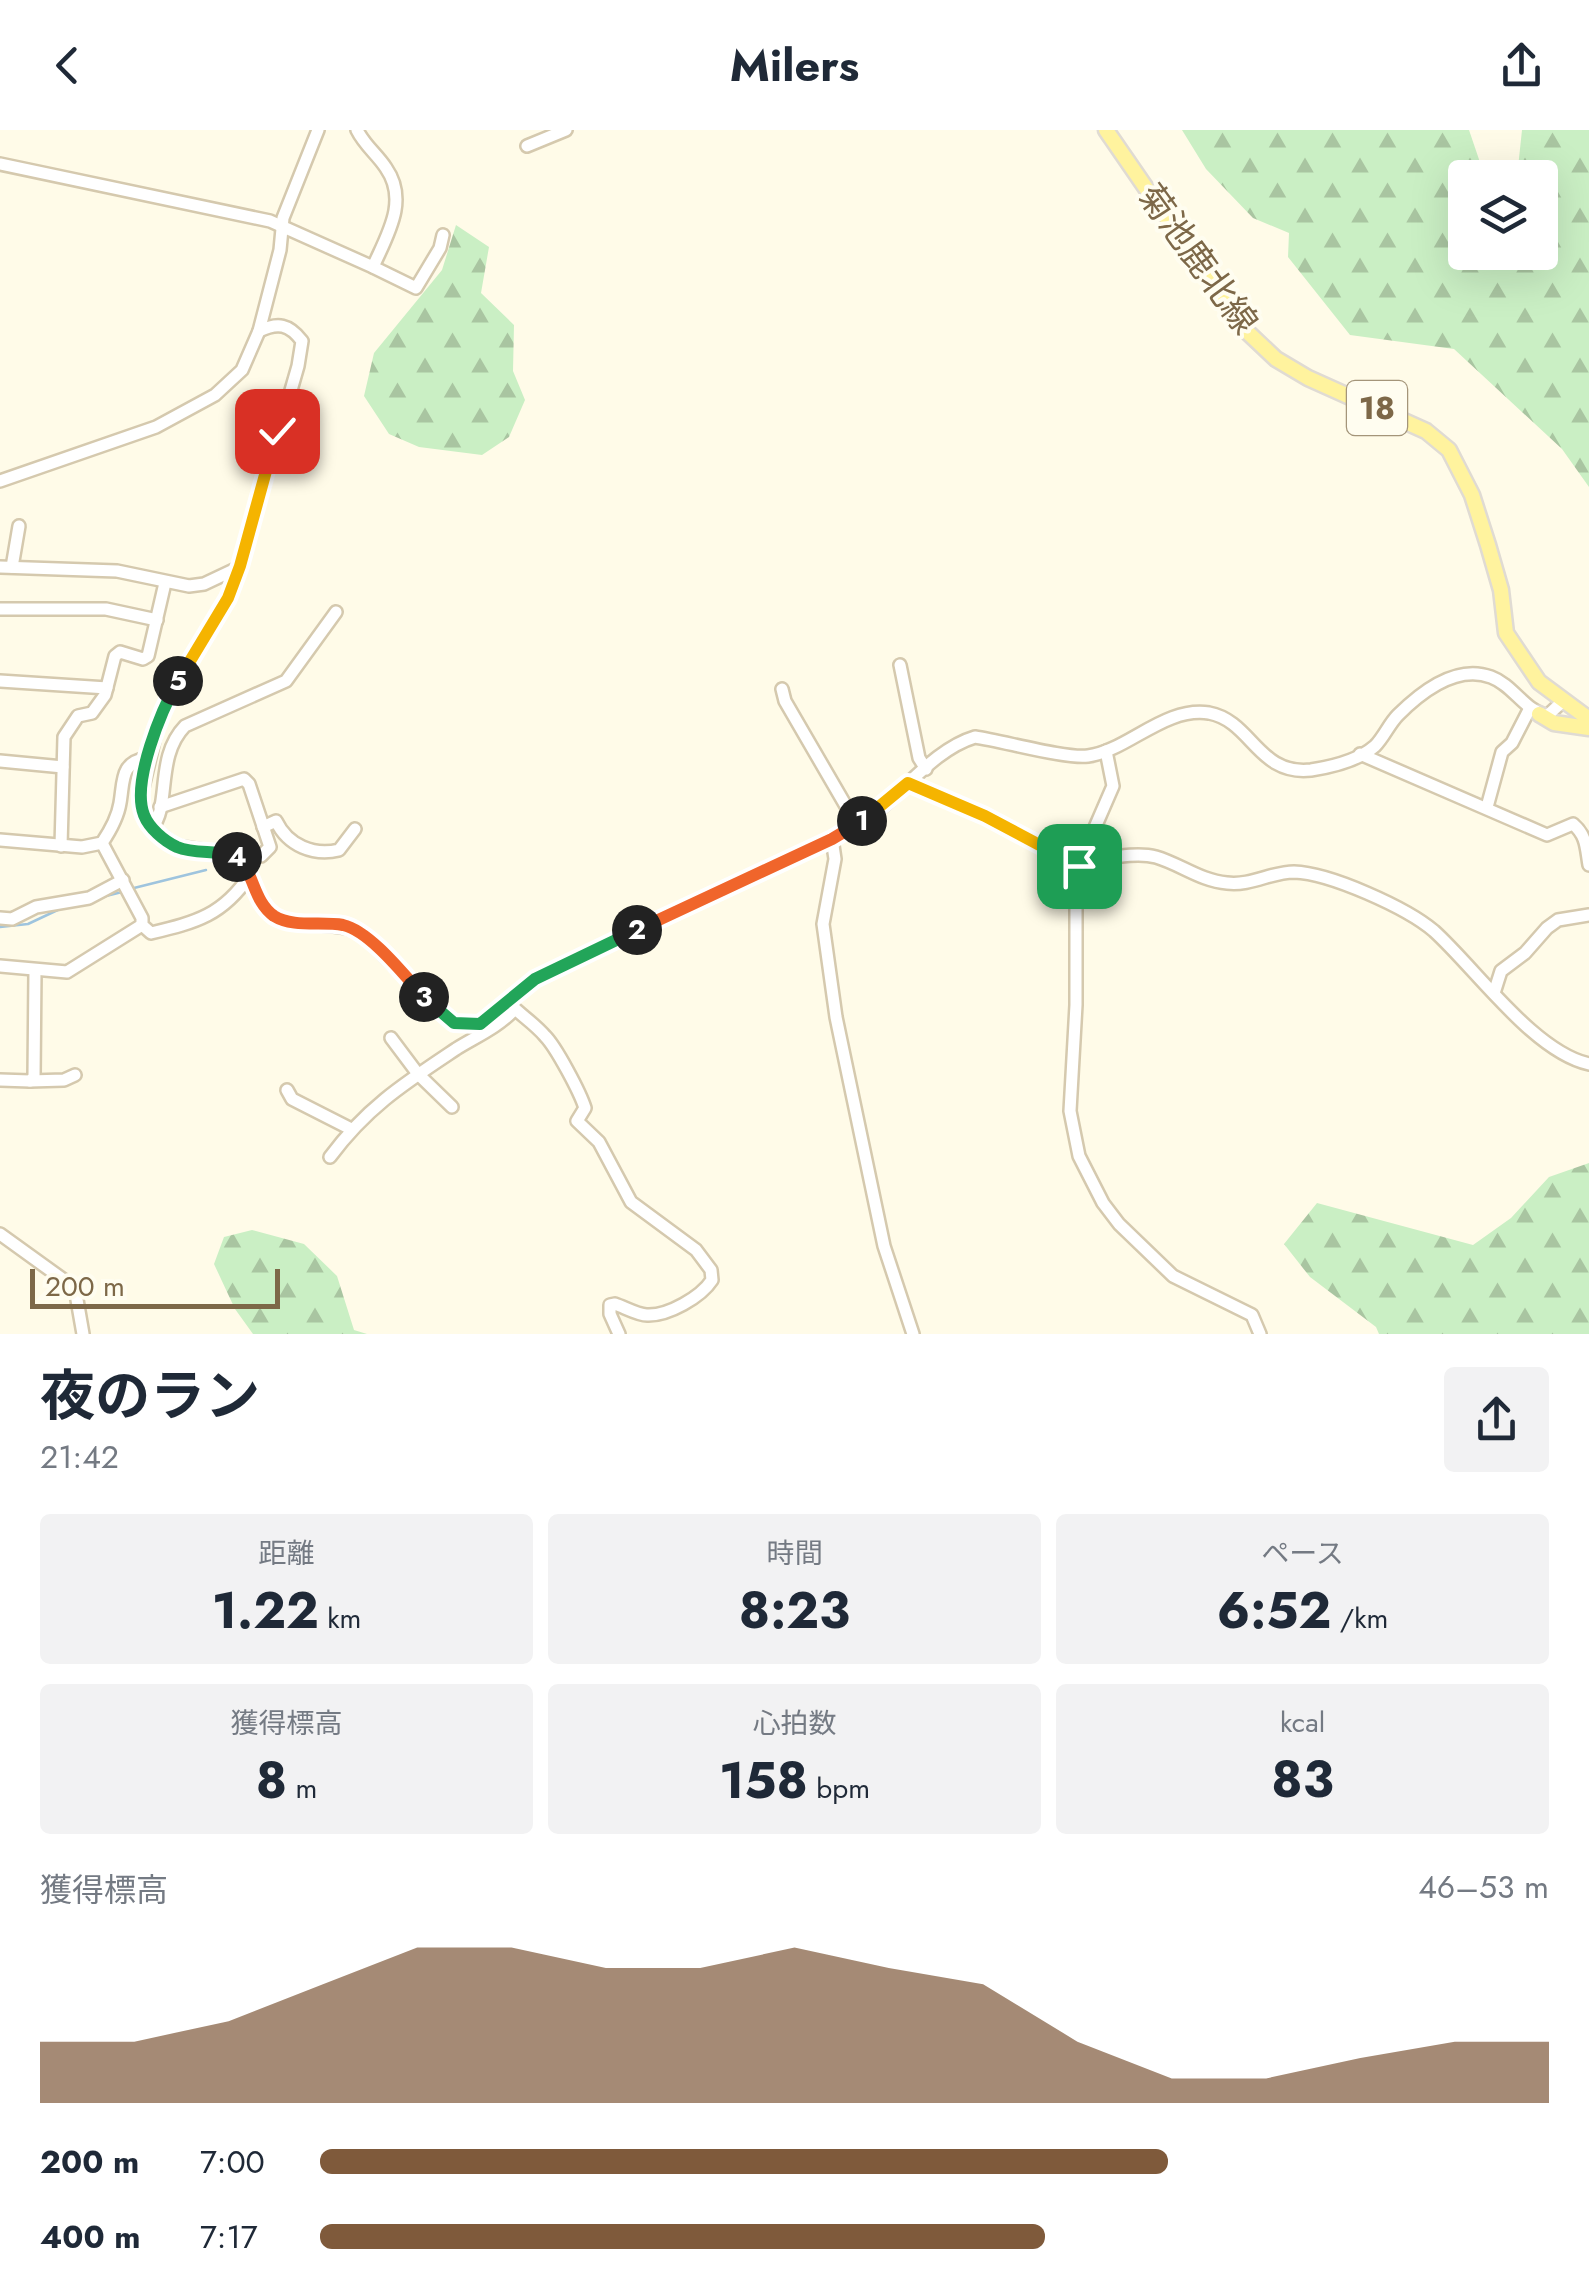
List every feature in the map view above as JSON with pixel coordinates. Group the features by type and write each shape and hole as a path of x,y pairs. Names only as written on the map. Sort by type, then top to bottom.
{"main road":[{"name":"菊池鹿北線","path":"1106,130 1241,326 1276,359 1308,378 1426,431 1449,450 1472,494 1488,545 1501,590 1506,632 1539,682 1588,721"},
{"path":"1535,711 1554,724 1588,721"}],"street":[{"path":"0,482 156,427 215,395 242,370 259,331 280,250 281,225 318,130"},
{"path":"357,130 366,148 393,178 396,215 374,266"},
{"path":"527,146 566,130"},
{"path":"0,164 281,225 416,288 440,248 443,235"},
{"path":"259,331 271,325 284,325 302,342 298,366 228,598 167,699 148,758 141,796 143,814 152,828 176,846 221,852 241,860 264,906 275,916 287,922 347,926 363,934 454,1023 480,1024 512,1006"},
{"path":"18,526 6,568 116,571 165,583 204,584 240,566"},
{"path":"61,846 64,737 78,716 92,713 107,688 120,652 143,659 148,656 165,583"},
{"path":"0,609 106,609 157,620"},
{"path":"152,828 158,820 167,762 176,736 185,726 286,681 336,612"},
{"path":"900,665 919,758 926,769"},
{"path":"330,1157 366,1113 418,1074 490,1031 535,979 832,839 878,811 964,740 976,738 1087,756 1174,717 1206,713 1223,717 1285,770 1332,767 1374,747 1397,716 1428,688 1452,676 1490,676 1535,711 1552,714 1562,702"},
{"path":"0,682 107,688"},
{"path":"782,689 784,701 856,825"},
{"path":"1486,808 1502,752 1535,711"},
{"path":"1106,750 1113,786 1080,864 1076,890 1076,1005 1070,1111 1080,1156 1102,1203 1142,1248 1173,1276 1252,1315 1260,1334"},
{"path":"1360,754 1547,835 1573,824 1586,844 1589,865"},
{"path":"0,840 82,847 102,842 120,806 124,771 132,763 148,758"},
{"path":"0,761 63,767"},
{"path":"160,807 244,779 249,784 269,850 262,856 241,860"},
{"path":"908,783 1080,864 1146,856 1224,883 1248,884 1293,872 1313,874 1371,895 1430,928 1555,1048 1589,1064"},
{"path":"263,827 276,821 282,834 312,853 339,850 355,829"},
{"path":"832,839 835,859 823,924 836,1017 884,1246 913,1334"},
{"path":"102,842 142,918 142,925"},
{"path":"142,925 151,932 204,918 236,896 250,875"},
{"path":"0,918 12,919 36,907 89,898 123,880"},
{"path":"1494,993 1501,971 1547,928 1558,920 1589,915"},
{"path":"0,966 67,972 142,925"},
{"path":"30,1081 34,1067 35,970"},
{"path":"512,1006 552,1044 580,1090 585,1108 577,1121 599,1142 631,1202 696,1250 711,1270 712,1280 705,1291 673,1308 647,1316 615,1304 610,1306 618,1334"},
{"path":"391,1038 418,1074 452,1107"},
{"path":"0,1080 64,1080 75,1076"},
{"path":"286,1090 292,1099 351,1129"},
{"path":"0,1234 68,1283 76,1294 83,1334"}],"green space":[{"path":"1182,130 1469,130 1479,160 1448,160 1448,270 1558,270 1558,160 1519,160 1522,130 1589,130 1589,487 1562,449 1454,349 1350,335 1288,257 1289,233 1253,218 1206,169"},
{"path":"456,225 489,247 481,293 514,325 513,371 525,400 509,437 482,455 419,447 389,434 364,396 374,353 442,270"},
{"path":"1589,1163 1589,1334 1379,1334 1376,1327 1310,1277 1284,1244 1317,1203 1473,1245 1511,1218 1549,1177"},
{"path":"252,1230 304,1244 337,1276 354,1330 367,1334 253,1334 235,1309 214,1264 224,1237"}],"waterway":[{"path":"130,889 206,870"},
{"path":"106,896 122,892"},
{"path":"0,927 28,924 64,907"}],"route":[{"path":"277,431 228,598 160,715 144,772 143,814 152,828 176,846 234,855 241,860 264,906 275,916 287,922 347,926 363,934 454,1023 480,1024 535,979 832,839 878,811 908,783 985,816 1079,866"}]}
